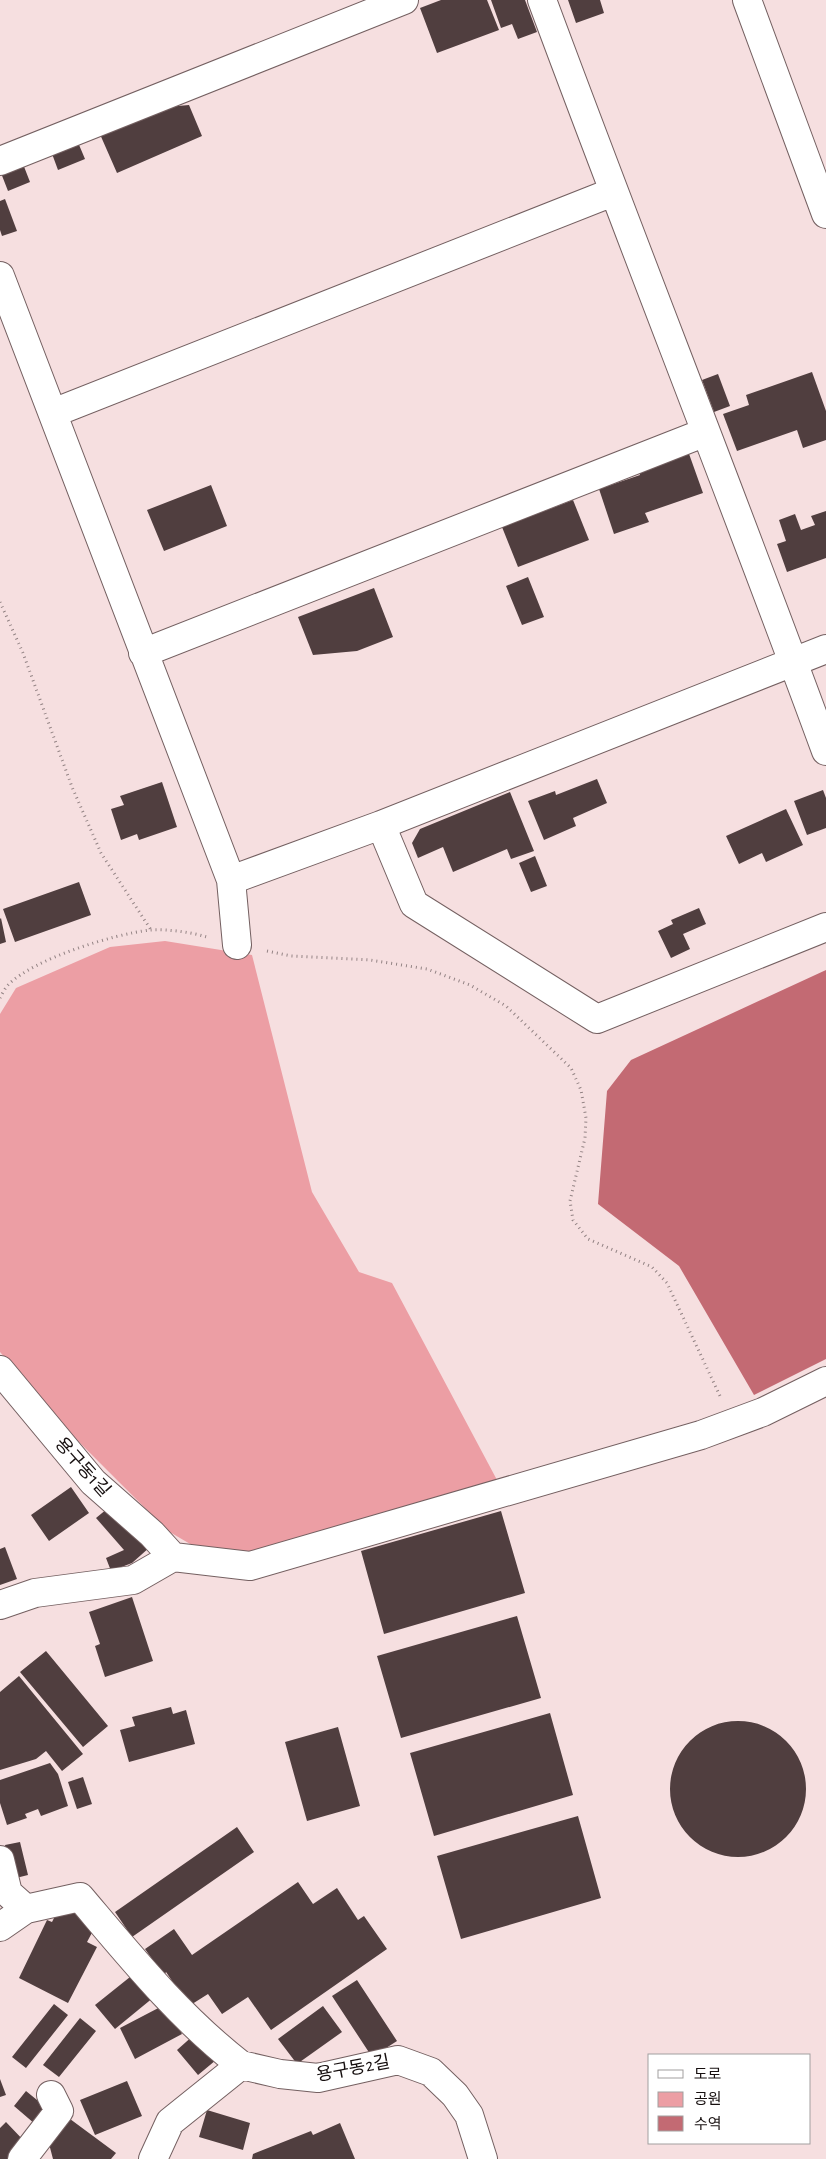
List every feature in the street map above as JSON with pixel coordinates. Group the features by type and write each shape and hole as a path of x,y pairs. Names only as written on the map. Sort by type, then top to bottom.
{"street":[{"path":"0,161 404,0"},
{"path":"542,0 613,192 826,751"},
{"path":"747,0 826,214"},
{"path":"53,413 613,192"},
{"path":"0,276 231,880 238,945"},
{"path":"143,653 706,432"},
{"path":"231,880 381,825 826,649"},
{"path":"381,825 414,904 597,1019 826,927"},
{"name":"용구동1길","path":"0,1370 93,1482 152,1534 173,1557"},
{"path":"0,1605 35,1593 133,1580 173,1557 250,1566 691,1438 764,1412 826,1381"},
{"path":"0,1860 8,1893 26,1909"},
{"path":"0,1927 26,1909 80,1897 156,1985 220,2049 240,2065 170,2122 153,2159"},
{"name":"용구동2길","path":"240,2065 280,2074 318,2078 398,2060 431,2072 456,2095 469,2114 483,2159"},
{"path":"28,2157 59,2111 51,2095"}],"path":[{"path":"0,602 23,653 72,787 101,853 151,930"},
{"path":"0,998 8,985 31,969 58,955 107,939 151,930 193,933 291,956 370,960 427,969 470,985 506,1006 571,1068 581,1090 586,1118 585,1138 570,1201 573,1220 588,1239 652,1267 666,1283 732,1423"}],"green space":[{"path":"165,941 252,955 312,1192 359,1272 392,1283 497,1480 226,1565 168,1531 75,1438 0,1352 0,1014 16,988 110,947"}],"water":[{"path":"826,970 826,1359 754,1395 679,1266 598,1204 607,1091 631,1060"}],"building":[{"path":"441,0 487,0 499,30 437,53 420,8"},
{"path":"491,0 525,0 537,32 518,39 512,24 501,28"},
{"path":"568,0 600,0 604,13 576,23"},
{"path":"189,105 202,136 117,173 99,132 155,108"},
{"path":"77,140 85,159 58,170 51,151"},
{"path":"23,164 30,182 8,191 1,173"},
{"path":"5,199 17,231 2,236 0,230 0,201"},
{"path":"812,372 826,411 826,440 803,448 797,430 737,451 723,414 749,405 746,395"},
{"path":"718,374 730,406 714,412 702,380"},
{"path":"688,451 703,493 645,513 649,522 614,534 599,489 640,475 638,468"},
{"path":"211,485 227,526 164,551 147,510"},
{"path":"573,500 589,540 518,567 502,527"},
{"path":"826,511 826,558 787,572 777,544 786,541 779,520 795,514 801,530 815,525 811,516"},
{"path":"528,577 544,617 522,625 506,586"},
{"path":"374,588 393,637 357,651 313,655 298,617"},
{"path":"597,779 607,803 573,818 576,826 544,840 528,801 555,791 556,795"},
{"path":"162,782 177,827 139,840 137,834 121,840 111,809 124,805 120,796"},
{"path":"823,790 826,798 826,828 807,835 794,801"},
{"path":"510,792 534,851 511,859 507,849 453,872 443,847 418,858 412,843 420,829"},
{"path":"786,809 803,845 766,862 762,853 739,864 726,836"},
{"path":"535,856 547,886 531,892 519,863"},
{"path":"79,882 91,915 15,942 3,909"},
{"path":"699,908 706,924 683,934 690,949 671,958 658,931 673,924 671,920"},
{"path":"0,919 6,942 0,944"},
{"path":"71,1487 89,1513 49,1541 31,1515"},
{"path":"113,1504 150,1547 132,1563 111,1571 106,1558 124,1550 96,1518"},
{"path":"501,1511 525,1593 384,1634 361,1551"},
{"path":"5,1547 17,1579 0,1585 0,1549"},
{"path":"132,1597 153,1661 105,1677 95,1646 100,1644 89,1612"},
{"path":"517,1616 541,1698 401,1738 377,1656"},
{"path":"46,1651 108,1726 83,1747 20,1672"},
{"path":"19,1676 83,1754 62,1771 46,1751 36,1759 0,1770 0,1692"},
{"path":"171,1707 173,1714 186,1710 195,1744 129,1762 120,1730 135,1726 132,1717"},
{"path":"550,1713 573,1795 434,1836 410,1753"},
{"path":"738,1721 764,1726 786,1741 801,1763 806,1789 801,1815 786,1837 764,1852 738,1857 712,1852 690,1837 675,1815 670,1789 675,1763 690,1741 712,1726"},
{"path":"338,1727 360,1806 307,1821 285,1742"},
{"path":"50,1763 58,1774 68,1806 41,1816 38,1809 25,1814 27,1818 7,1825 0,1803 0,1780"},
{"path":"83,1777 92,1804 77,1809 68,1782"},
{"path":"578,1816 601,1898 461,1939 437,1856"},
{"path":"237,1827 254,1852 132,1937 115,1912"},
{"path":"20,1842 28,1875 12,1879 5,1845"},
{"path":"298,1882 313,1904 337,1888 358,1920 364,1916 387,1949 271,2030 248,1997 222,2014 208,1994 189,2006 166,1972 164,1976 145,1949 174,1929 192,1955"},
{"path":"58,1910 81,1912 94,1929 87,1942 97,1947 68,2003 19,1978 47,1920 52,1922"},
{"path":"135,1973 154,1997 115,2029 95,2005"},
{"path":"357,1980 397,2041 372,2057 332,1996"},
{"path":"54,2004 68,2015 26,2068 12,2057"},
{"path":"166,2004 182,2034 135,2059 120,2028"},
{"path":"323,2006 342,2032 297,2064 278,2039"},
{"path":"80,2018 96,2031 59,2077 43,2065"},
{"path":"195,2034 216,2060 198,2075 177,2050"},
{"path":"0,2079 6,2095 0,2097"},
{"path":"127,2081 142,2116 95,2135 80,2100"},
{"path":"26,2091 48,2109 35,2124 14,2106"},
{"path":"207,2110 250,2123 243,2150 199,2137"},
{"path":"66,2116 116,2153 111,2159 53,2159 48,2140"},
{"path":"6,2122 26,2143 10,2159 0,2159 0,2128"},
{"path":"340,2123 355,2159 252,2159 253,2154 311,2131 313,2135"}]}
